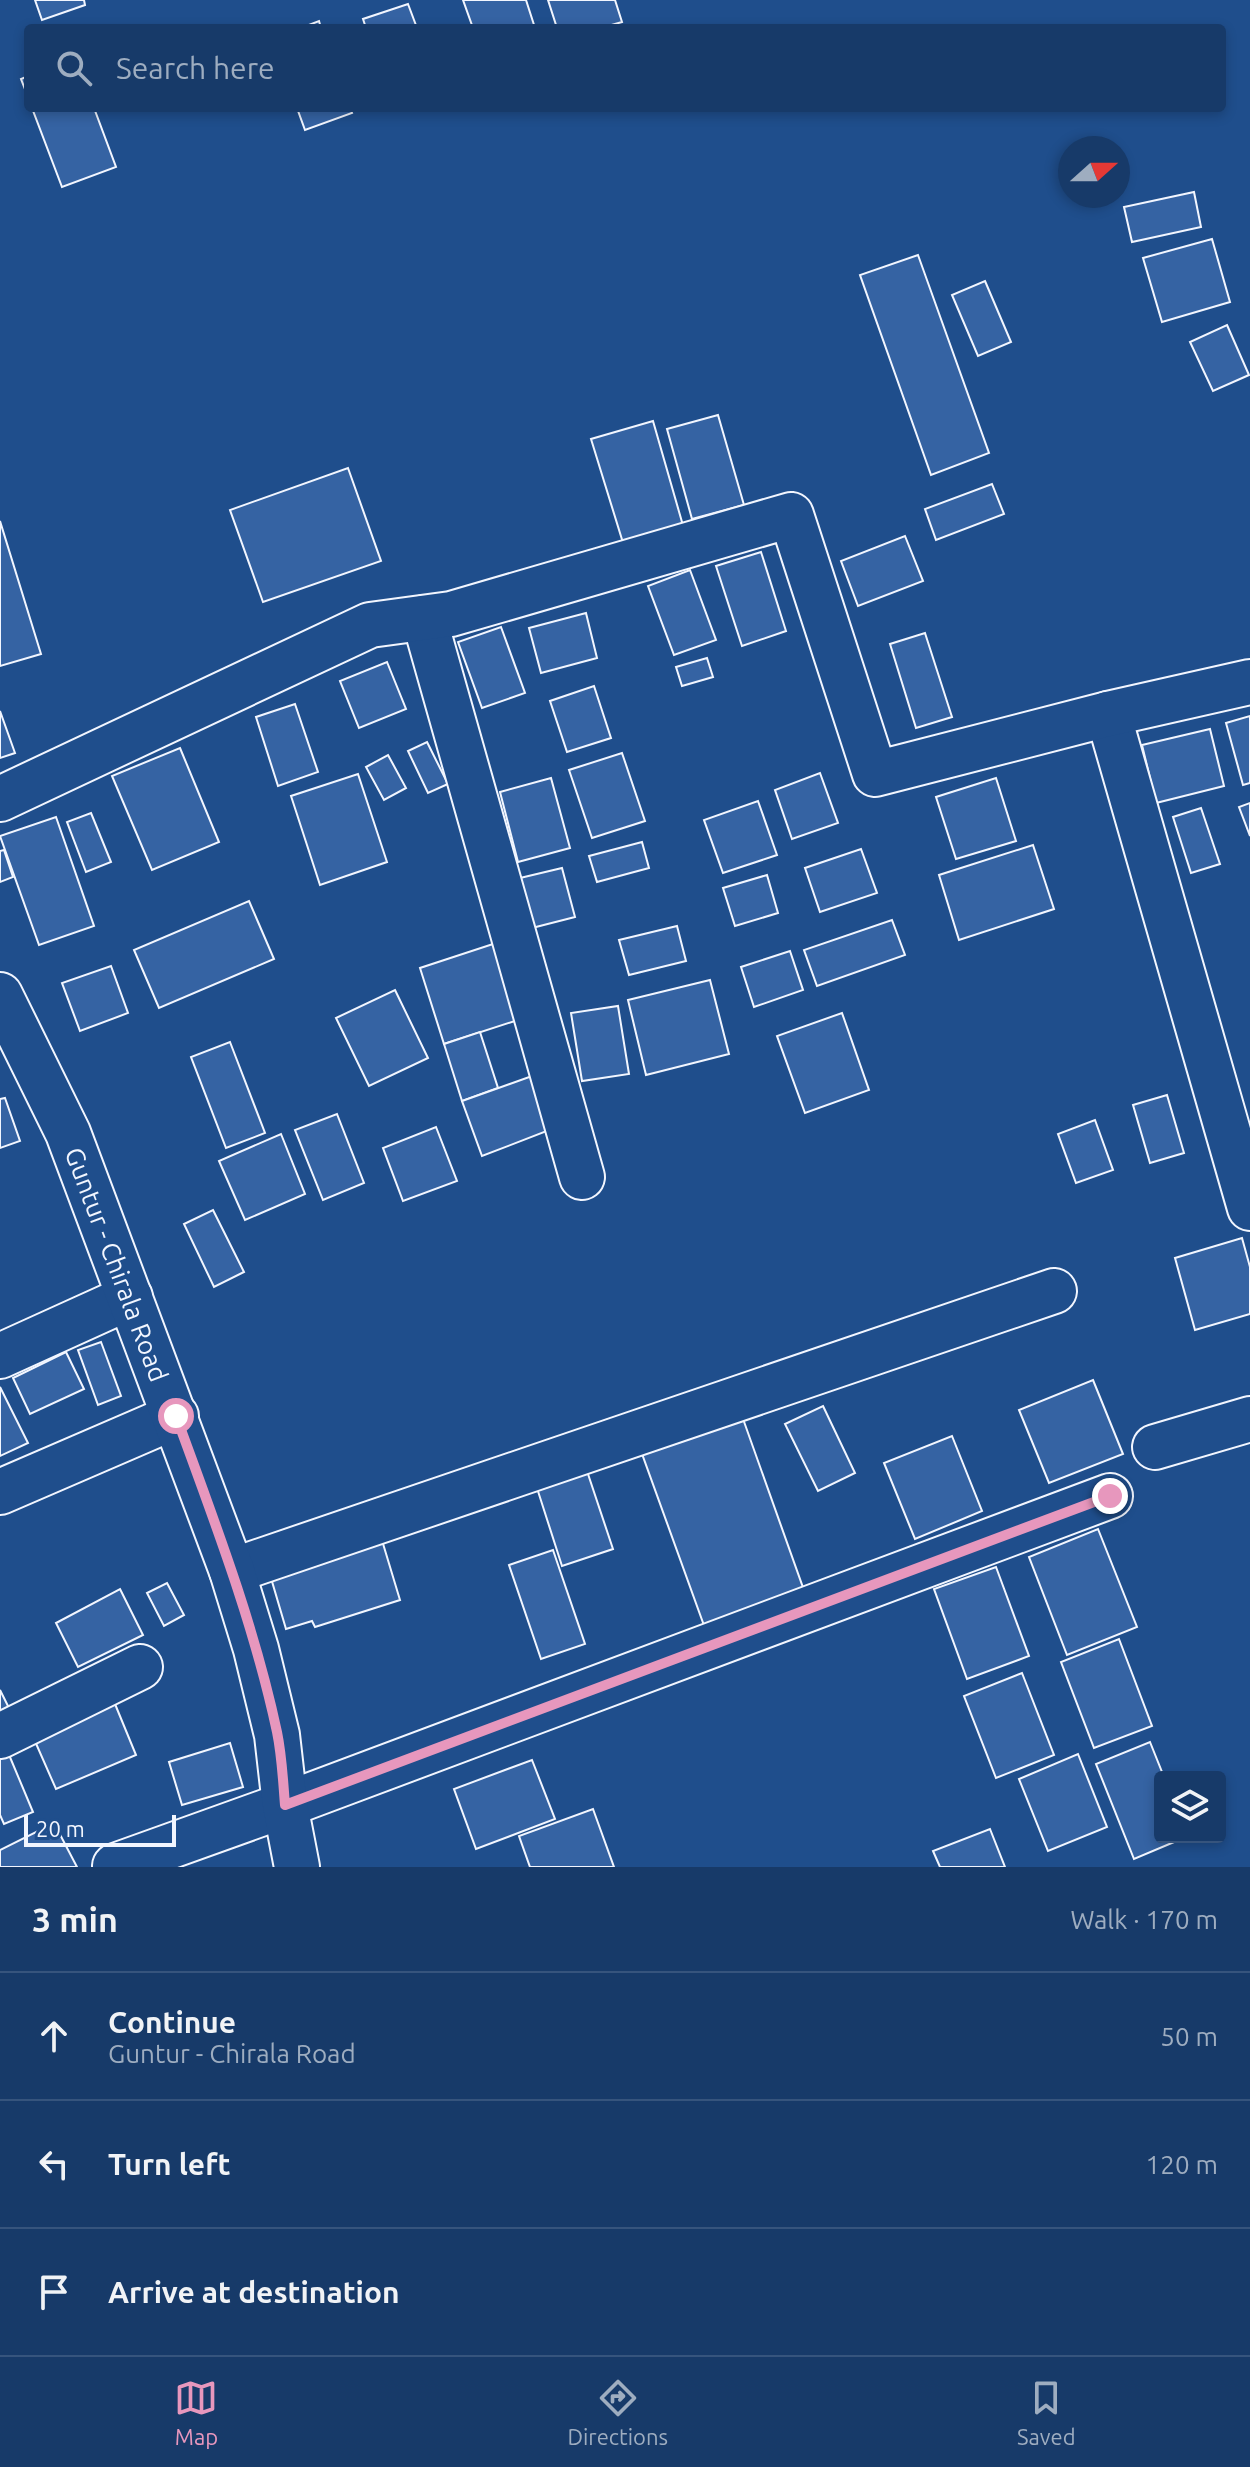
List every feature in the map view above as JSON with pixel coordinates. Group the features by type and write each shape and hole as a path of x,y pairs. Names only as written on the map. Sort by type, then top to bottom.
{"street":[{"path":"0,799 370,625 451,614 791,515 875,774 1108,714 1250,682"},
{"path":"424,618 582,1177"},
{"path":"1108,714 1250,1208"},
{"name":"Guntur - Chirala Road","path":"0,995 68,1133 232,1571 256,1649 277,1735 285,1805 297,1867"},
{"path":"232,1571 1054,1291"},
{"path":"0,1356 130,1297"},
{"path":"0,1492 176,1416"},
{"path":"1155,1447 1250,1419"},
{"path":"115,1866 1110,1496"},
{"path":"0,1736 140,1667"}],"building":[{"path":"35,0 84,0 85,5 42,20"},
{"path":"463,0 526,0 534,24 472,24"},
{"path":"548,0 615,0 622,22 615,24 556,24"},
{"path":"408,4 416,24 365,24 363,19"},
{"path":"34,112 95,112 116,167 62,187"},
{"path":"298,112 352,113 305,130"},
{"path":"1194,192 1201,227 1132,242 1124,208"},
{"path":"1212,239 1230,302 1162,322 1143,258"},
{"path":"918,255 989,453 931,475 860,275"},
{"path":"985,281 1011,342 978,356 952,295"},
{"path":"1227,325 1249,375 1213,391 1190,342"},
{"path":"718,415 744,505 692,519 667,429"},
{"path":"653,421 684,529 624,546 591,439"},
{"path":"348,468 381,561 263,602 230,510"},
{"path":"992,484 1004,514 936,540 925,509"},
{"path":"0,521 41,654 0,666"},
{"path":"905,536 923,581 858,606 841,561"},
{"path":"761,552 786,631 742,646 716,566"},
{"path":"690,570 716,640 674,655 648,586"},
{"path":"586,613 597,658 541,673 529,628"},
{"path":"501,627 525,693 482,708 458,642"},
{"path":"925,633 952,717 916,728 890,644"},
{"path":"707,658 713,677 682,686 676,667"},
{"path":"387,662 406,709 359,728 340,681"},
{"path":"594,686 611,738 567,752 550,701"},
{"path":"295,704 318,772 278,786 256,717"},
{"path":"0,711 15,753 0,758"},
{"path":"1250,716 1250,783 1243,785 1226,723"},
{"path":"1210,729 1224,786 1156,803 1142,745"},
{"path":"427,742 448,784 428,793 408,751"},
{"path":"180,748 219,842 152,870 112,776"},
{"path":"622,753 645,821 592,838 569,770"},
{"path":"388,755 406,788 384,800 366,767"},
{"path":"820,773 838,823 792,839 775,790"},
{"path":"358,774 387,862 320,885 291,796"},
{"path":"551,778 570,848 518,862 500,792"},
{"path":"996,778 1016,841 956,859 936,797"},
{"path":"758,801 777,855 723,873 704,820"},
{"path":"1250,803 1250,836 1239,807"},
{"path":"1201,808 1220,864 1191,873 1173,817"},
{"path":"91,813 111,862 86,872 67,822"},
{"path":"56,817 94,926 39,945 0,836"},
{"path":"642,842 649,868 597,882 589,856"},
{"path":"1033,845 1054,909 959,940 939,875"},
{"path":"861,849 877,893 820,912 805,868"},
{"path":"4,850 13,877 0,882 0,851"},
{"path":"562,868 575,917 532,928 520,878"},
{"path":"767,875 778,913 735,926 723,888"},
{"path":"249,901 274,959 159,1008 134,950"},
{"path":"892,920 905,955 817,986 804,950"},
{"path":"677,926 686,961 629,975 619,940"},
{"path":"496,943 521,1019 444,1044 420,968"},
{"path":"790,951 803,990 754,1007 741,967"},
{"path":"111,966 128,1013 80,1031 62,983"},
{"path":"710,980 729,1054 646,1075 628,1000"},
{"path":"395,990 428,1058 369,1086 336,1018"},
{"path":"618,1006 629,1074 582,1081 571,1013"},
{"path":"842,1013 869,1090 805,1113 777,1036"},
{"path":"480,1032 498,1088 462,1101 444,1044"},
{"path":"230,1042 265,1133 226,1148 191,1057"},
{"path":"532,1076 552,1129 482,1156 462,1101"},
{"path":"1167,1095 1184,1153 1150,1163 1133,1105"},
{"path":"5,1098 20,1141 0,1148 0,1099"},
{"path":"337,1114 364,1183 323,1200 295,1130"},
{"path":"1095,1120 1113,1170 1076,1183 1058,1134"},
{"path":"436,1127 457,1181 403,1201 383,1148"},
{"path":"281,1134 305,1194 245,1220 219,1161"},
{"path":"213,1210 244,1272 214,1287 184,1224"},
{"path":"1242,1238 1250,1267 1250,1314 1195,1330 1175,1258"},
{"path":"101,1342 121,1396 98,1405 78,1350"},
{"path":"66,1352 84,1389 30,1414 13,1378"},
{"path":"1093,1380 1123,1454 1049,1483 1019,1410"},
{"path":"0,1387 28,1443 0,1456"},
{"path":"823,1406 855,1473 818,1491 785,1424"},
{"path":"742,1416 806,1596 706,1631 641,1451"},
{"path":"952,1436 982,1511 915,1539 884,1463"},
{"path":"586,1468 613,1549 562,1566 536,1485"},
{"path":"1098,1529 1137,1627 1067,1655 1029,1557"},
{"path":"381,1537 400,1600 315,1627 312,1621 286,1629 271,1578"},
{"path":"553,1550 585,1644 541,1659 509,1565"},
{"path":"996,1567 1029,1656 967,1679 934,1589"},
{"path":"167,1583 184,1615 164,1626 147,1593"},
{"path":"120,1589 143,1635 78,1667 56,1623"},
{"path":"1119,1639 1152,1726 1094,1748 1061,1662"},
{"path":"1022,1673 1054,1755 996,1778 964,1696"},
{"path":"0,1690 9,1708 0,1712"},
{"path":"115,1704 136,1755 56,1789 34,1739"},
{"path":"1150,1742 1162,1771 1154,1771 1154,1843 1172,1843 1134,1859 1096,1764"},
{"path":"230,1743 243,1787 182,1805 169,1762"},
{"path":"7,1750 33,1812 4,1824 0,1815 0,1753"},
{"path":"1078,1754 1107,1827 1048,1851 1019,1779"},
{"path":"532,1760 555,1819 476,1849 454,1789"},
{"path":"593,1809 614,1867 530,1867 519,1836"},
{"path":"54,1823 77,1867 0,1867 0,1850"},
{"path":"990,1829 1005,1867 940,1867 933,1851"}],"route":[{"path":"176,1416 232,1571 256,1649 277,1735 285,1805 1110,1496"}]}
